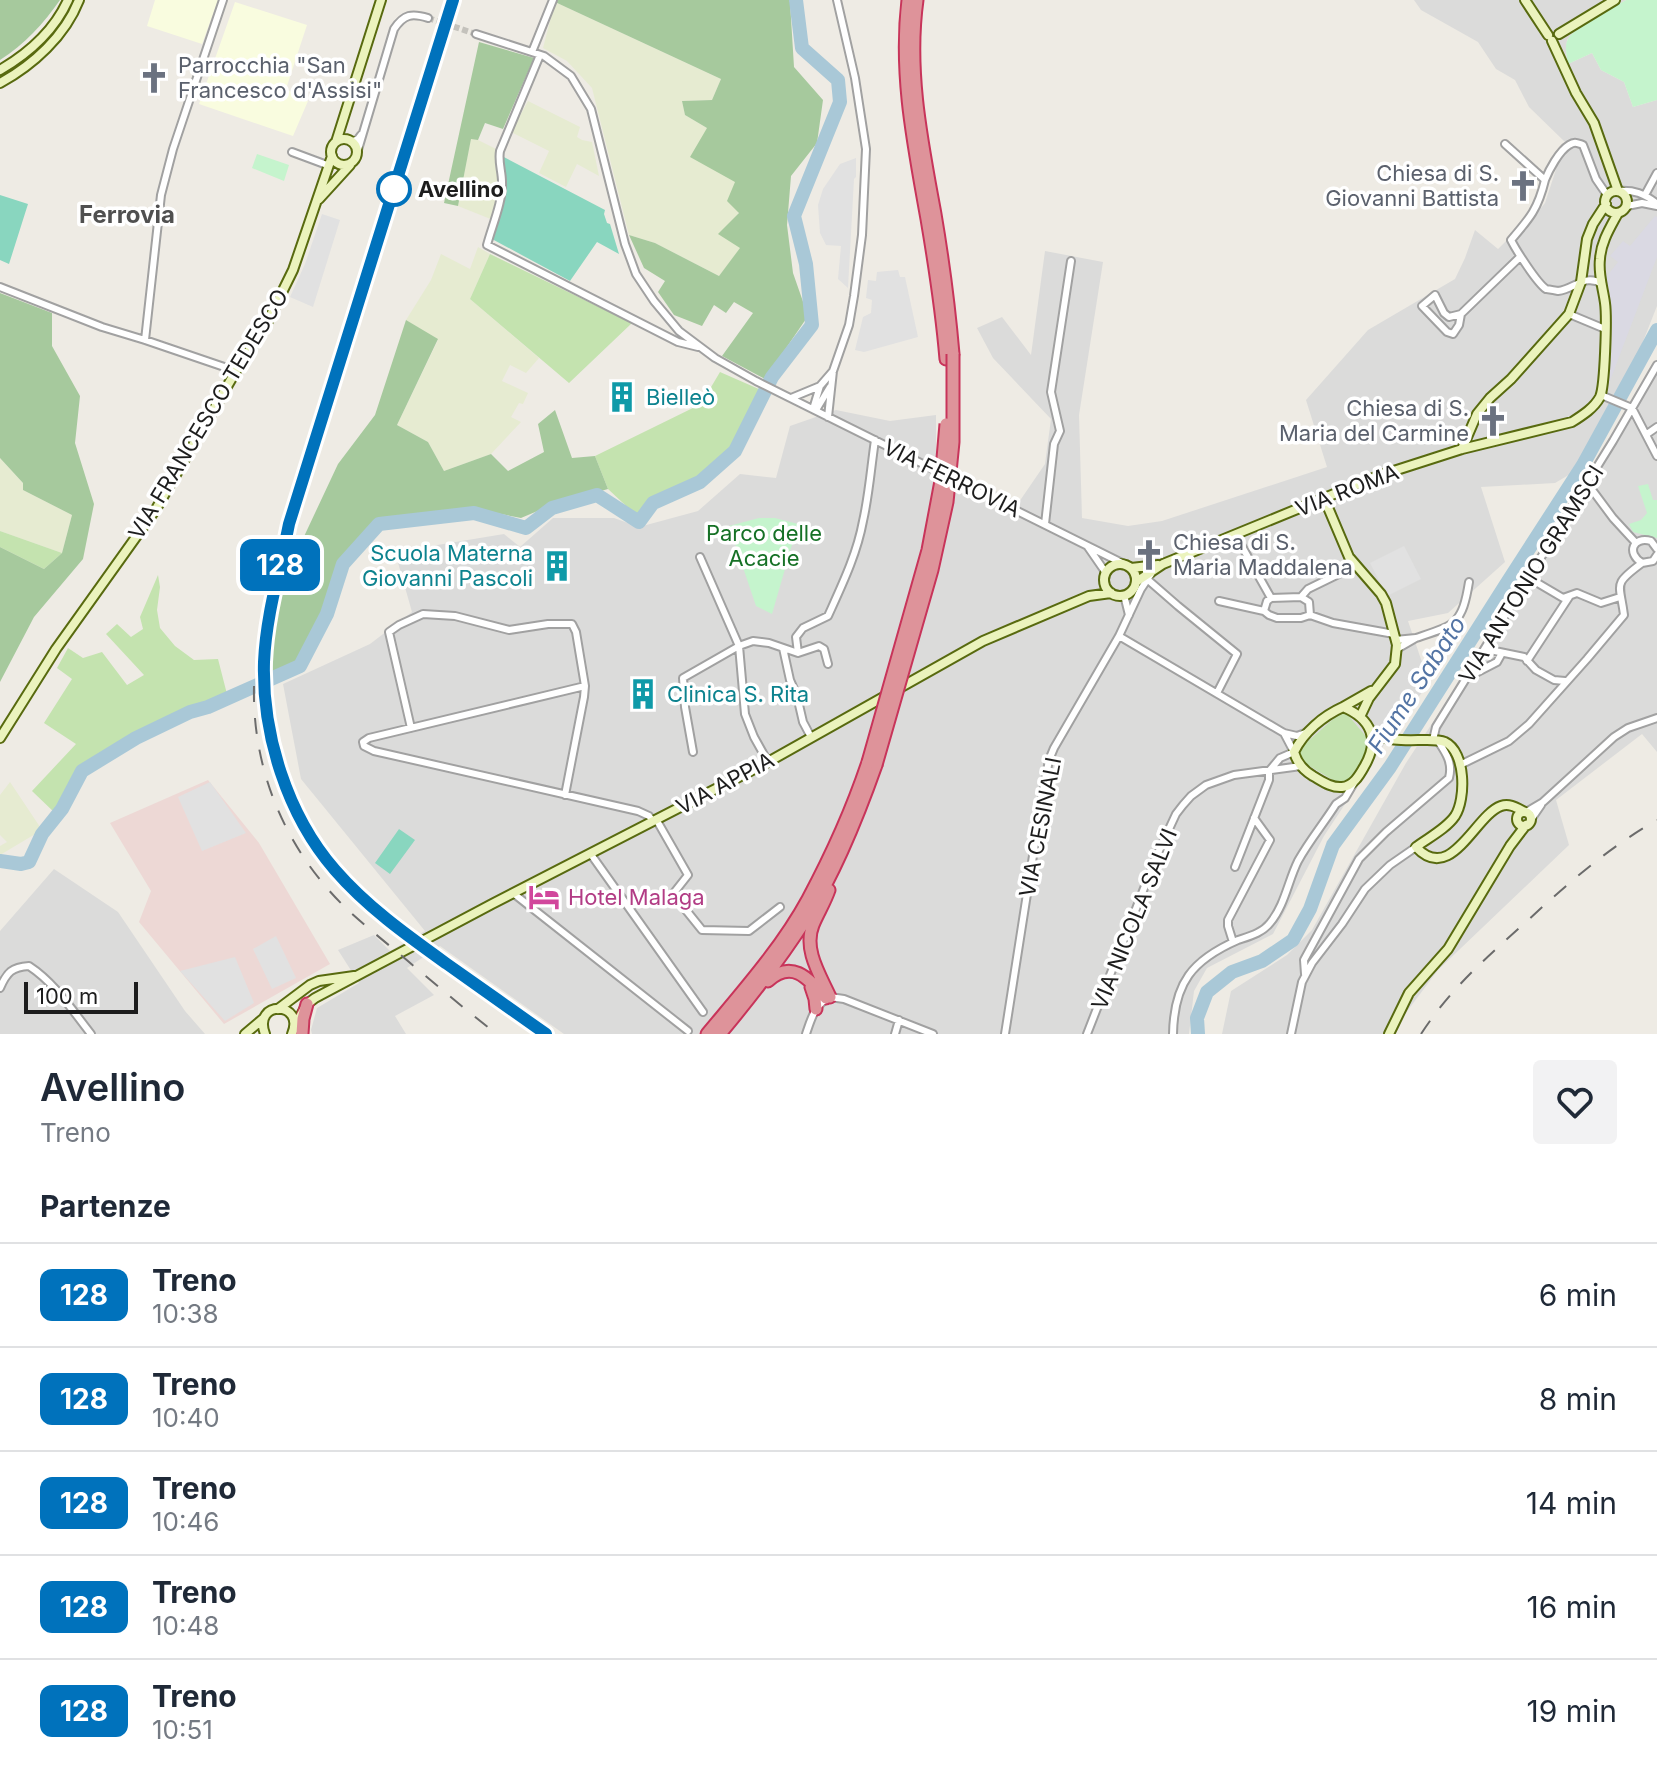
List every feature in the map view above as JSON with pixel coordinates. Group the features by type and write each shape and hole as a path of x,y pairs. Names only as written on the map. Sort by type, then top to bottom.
{"highway":[{"path":"908,0 905,53 908,110 950,357"},
{"path":"720,1034 807,916 834,868 865,796 934,522 945,435 950,357 947,292 918,118 913,50 917,0"},
{"path":"707,1034 757,973 807,901 872,764"},
{"path":"828,998 809,942 834,868"},
{"path":"746,1000 780,971 794,971 828,998"},
{"path":"807,979 813,990 816,1009"},
{"path":"296,1031 307,1004"}],"street":[{"path":"0,70 30,50 46,34 68,0"},
{"path":"0,83 38,57 71,19 79,0"},
{"path":"145,340 161,195 173,149 223,0"},
{"path":"315,203 355,157 356,149 344,141 342,125 381,0"},
{"path":"553,0 500,151 500,197 487,245 678,342 701,348"},
{"path":"828,417 833,371 849,325 854,296 862,235 866,149 855,78 837,0"},
{"path":"1462,449 1483,406 1569,314 1581,282 1587,239 1610,196 1613,180 1594,123 1559,58 1555,35 1525,0"},
{"path":"1555,35 1615,0"},
{"path":"292,152 334,160 341,165 349,164 355,157 364,132 394,29 406,16 428,18"},
{"path":"476,34 536,53 571,76 591,109 625,244 636,274 679,331 701,348"},
{"path":"344,141 358,139 364,132"},
{"name":"VIA FRANCESCO TEDESCO","path":"0,738 56,649 156,509 266,325 293,270 332,148 344,141"},
{"path":"1505,144 1545,180"},
{"path":"1602,284 1587,280 1558,292 1546,289 1520,257 1511,240 1534,214 1550,168 1570,144 1583,145 1596,179 1610,196"},
{"path":"1609,168 1612,212 1618,213"},
{"path":"1645,195 1657,173"},
{"path":"1613,180 1645,195 1657,205"},
{"path":"1610,196 1634,190"},
{"path":"1610,196 1626,196 1627,206"},
{"path":"1656,452 1630,407 1601,395 1605,304 1599,266 1602,245 1618,213 1627,206 1642,203 1657,205"},
{"path":"1461,314 1453,334 1447,332 1422,306 1435,295 1449,317 1461,314 1520,257"},
{"path":"1045,524 1054,444 1060,431 1051,392 1071,261"},
{"path":"0,287 102,327 236,371"},
{"path":"1569,314 1605,329"},
{"name":"VIA FERROVIA","path":"701,348 756,381 1128,566"},
{"name":"VIA ANTONIO GRAMSCI","path":"1431,740 1436,727 1657,365"},
{"path":"791,398 820,386 833,371"},
{"path":"814,410 832,384"},
{"path":"814,410 820,386"},
{"name":"VIA ROMA","path":"1138,586 1163,564 1378,476 1462,449 1572,422 1588,412 1601,395"},
{"path":"1647,434 1657,427"},
{"path":"798,653 796,637 803,628 828,616 859,540 875,440"},
{"path":"1587,483 1636,543"},
{"path":"1324,498 1349,557 1386,603 1395,641 1395,664 1364,706 1360,717"},
{"path":"1235,534 1271,598"},
{"path":"1460,765 1509,741 1529,724 1624,615 1619,588 1621,581 1642,563 1653,561 1657,550 1655,544 1648,540 1636,543"},
{"path":"1636,543 1633,555 1642,563"},
{"path":"1086,544 1111,593 1124,595 1138,586 1128,566 1117,564 1108,569 1105,576"},
{"path":"700,557 739,646 745,714 768,762"},
{"name":"VIA ROMA","path":"1128,566 1163,564"},
{"path":"1301,597 1308,589 1355,566"},
{"path":"1150,575 1178,606 1237,654 1217,693"},
{"name":"VIA APPIA","path":"1089,596 1105,576"},
{"path":"1529,578 1563,598 1577,593 1601,603 1620,597"},
{"path":"1219,601 1264,611 1277,618 1310,615 1395,641 1416,638 1456,622 1465,605 1469,582"},
{"name":"VIA CESINALI","path":"1005,1034 1049,760 1119,636 1138,586"},
{"name":"VIA APPIA","path":"307,1004 513,893 768,762 983,641 1089,596 1111,593"},
{"path":"1124,595 1129,615"},
{"path":"1527,661 1569,596"},
{"path":"1264,611 1271,598 1301,597 1309,602 1310,615"},
{"path":"411,728 389,632 399,625 423,614 455,616 509,630 572,624 585,686 565,795"},
{"path":"1119,636 1284,733 1297,736 1310,731"},
{"path":"693,752 683,678 753,641 798,653 819,646 824,649 828,664"},
{"path":"783,648 803,722 811,737"},
{"path":"1485,649 1524,657 1536,670 1554,680 1565,681"},
{"path":"1466,678 1497,662 1502,653"},
{"path":"585,686 369,738 363,742 364,746 374,751 649,816 688,875 673,894 702,930 749,931 780,907"},
{"path":"1280,758 1294,752 1328,714 1379,686"},
{"path":"1305,974 1365,889 1390,865 1457,814 1463,785 1460,765 1449,745 1442,741 1389,739 1372,733 1360,717 1343,707"},
{"path":"1389,1034 1409,993 1448,949 1524,818 1614,737 1628,728 1657,718"},
{"path":"1284,733 1296,760 1306,771 1335,787 1349,786 1355,780"},
{"path":"1235,867 1269,771 1280,758 1285,745 1284,733"},
{"path":"1371,755 1372,733"},
{"path":"1173,1034 1174,1009 1183,981 1212,953 1269,925 1281,905 1299,859 1336,804 1345,798 1371,755 1389,739"},
{"path":"1291,1034 1305,974 1304,960 1359,859 1449,778 1450,762 1431,740"},
{"name":"VIA NICOLA SALVI","path":"1087,1034 1176,814 1191,796 1206,785 1234,775 1301,766"},
{"path":"1335,787 1336,804"},
{"path":"1416,847 1428,856 1445,856 1461,847 1485,817 1498,807 1511,805 1524,818"},
{"path":"1233,942 1228,920 1270,840 1254,818"},
{"path":"590,853 703,1012"},
{"path":"513,893 688,1031"},
{"path":"0,988 5,975 13,968 29,966 41,974 91,1034"},
{"name":"VIA APPIA","path":"245,1034 269,1012 319,981 362,974"},
{"path":"806,1034 816,1009 828,998 844,999 933,1034"},
{"path":"278,1009 292,1015 296,1031"},
{"path":"264,1018 265,1034"},
{"path":"895,1034 899,1020"}],"shaded area":[{"path":"155,0 218,0 202,44 147,26"},
{"path":"1414,0 1626,0 1575,31 1567,40 1566,53 1568,64 1592,53 1601,70 1624,82 1633,107 1657,100 1657,306 1623,392 1572,473 1555,483 1481,487 1505,562 1448,613 1408,621 1429,683 1393,731 1324,836 1273,934 1207,968 1194,991 1189,1034 564,1034 440,946 407,968 434,995 395,1016 406,1034 312,1034 317,1008 359,983 338,950 374,935 390,951 425,931 301,779 283,684 370,644 412,612 395,552 504,534 520,547 553,518 614,518 639,527 698,511 740,474 776,478 790,426 836,410 890,421 936,415 936,463 1019,502 1045,464 1051,419 993,358 977,328 1002,317 1031,355 1045,251 1103,262 1079,415 1082,518 1128,526 1162,521 1327,467 1306,400 1368,330 1455,279 1475,230 1498,249 1507,240 1512,244 1545,203 1565,142 1529,107 1515,80 1496,69 1478,42 1421,10"},
{"path":"235,2 307,25 286,89 308,101 293,136 199,104"},
{"path":"555,2 721,79 712,100 682,101 685,115 707,128 736,182 741,248 719,276 655,243 629,235 592,88 567,61 543,48"},
{"path":"528,101 580,127 577,137 592,142 599,176 577,164 566,187 539,173 549,151 511,132"},
{"path":"471,138 500,151 502,182 493,220 458,206"},
{"path":"856,158 848,288 838,279 841,246 826,245 820,233 818,205 823,189 840,164"},
{"path":"322,214 340,220 313,307 290,297"},
{"path":"1655,216 1657,257 1608,386 1612,341 1611,317 1604,286 1607,276 1618,262 1610,256 1623,241 1630,246"},
{"path":"478,247 490,254 470,299 539,358 526,373 510,365 502,381 528,393 511,417 521,422 491,454 444,471 428,442 397,425 438,340 406,320 431,280 441,254 470,269"},
{"path":"898,270 900,277 905,277 918,337 864,352 855,350 863,317 871,313 872,300 866,298 868,280 876,281 877,272"},
{"path":"1657,360 1657,752 1642,734 1556,800 1569,845 1438,970 1390,1034 1222,1034 1231,991 1287,955 1312,930 1406,763 1481,649"},
{"path":"0,458 23,483 23,490 72,515 62,553 0,531"},
{"path":"1404,546 1421,579 1387,596 1370,563"},
{"path":"208,780 259,843 330,964 224,1024 139,922 151,891 110,823"},
{"path":"10,782 42,830 0,855 0,846 7,842 0,835 0,795"},
{"path":"210,782 246,833 202,851 178,797"},
{"path":"54,869 118,912 185,1011 205,1034 0,1034 0,931"},
{"path":"276,936 296,978 272,989 253,949"},
{"path":"235,957 254,1003 225,1021 180,971"}],"green space":[{"path":"0,0 60,0 33,33 0,60"},
{"path":"556,0 789,0 794,67 823,100 817,143 791,176 787,225 793,273 808,316 765,379 722,356 753,313 734,302 726,313 714,305 702,326 674,315 658,292 665,281 644,268 629,235 655,243 719,276 740,248 718,234 739,213 727,201 735,182 690,157 707,128 685,115 682,101 712,100 721,79"},
{"path":"1626,0 1657,0 1657,100 1633,107 1624,82 1601,70 1592,53 1568,64 1566,52 1571,34"},
{"path":"479,42 534,58 503,129 485,123 478,140 471,139 458,206 444,203"},
{"path":"257,154 289,165 284,181 252,168"},
{"path":"502,156 605,210 619,254 597,242 570,281 492,239 505,180"},
{"path":"0,195 28,204 9,264 0,260"},
{"path":"490,254 632,323 569,383 470,299"},
{"path":"0,293 52,313 52,346 80,396 75,443 94,504 83,559 34,617 0,682 0,547 44,569 62,553 72,515 23,490 23,483 0,458"},
{"path":"406,320 438,339 397,425 428,442 444,471 491,454 508,471 544,452 538,424 555,410 572,458 595,456 608,489 554,504 521,518 475,509 380,522 343,561 327,604 298,662 266,679 271,630 285,577 338,464 375,415"},
{"path":"720,372 761,390 732,448 701,479 652,500 638,517 608,489 595,456 701,404"},
{"path":"1648,484 1653,500 1657,500 1657,538 1633,532 1629,524 1641,520 1647,513 1638,486"},
{"name":"Parco delle Acacie","path":"759,518 775,518 798,524 772,614 756,606 729,526"},
{"path":"0,531 62,553 44,569 0,547"},
{"path":"158,575 160,628 175,646 194,660 218,659 228,698 136,738 82,771 56,814 32,791 76,744 44,723 72,679 57,668 68,648 83,658 102,652 127,685 144,675 106,634 117,624 131,637 143,629 140,617"},
{"path":"1339,714 1347,714 1369,740 1370,748 1346,784 1338,783 1303,762 1297,751"},
{"path":"399,829 415,840 390,874 375,863"}],"waterway":[{"path":"0,861 29,862 42,834 62,809 82,771 136,738 300,666 327,614 343,564 379,524 474,513 526,528 552,508 597,495 639,522 653,503 700,482 735,451 772,377 812,325 806,264 794,216 840,102 838,80 802,48 796,0"},
{"name":"Fiume Sabato","path":"1198,1034 1197,1018 1207,992 1232,972 1262,961 1293,940 1310,909 1333,845 1390,767 1583,465 1657,330"}],"tunnel":[{"path":"428,18 476,34"}],"railway":[{"path":"453,0 289,524 267,627 265,689 273,745 291,799 318,848 335,870 374,909 403,932 546,1034"},
{"path":"254,686 259,749 267,780 291,837 308,864 350,912 497,1034"},
{"path":"1421,1034 1444,1002 1470,974 1541,908 1605,855 1657,820"}],"train":[{"name":"128","path":"453,0 289,524 265,646 265,704 275,755 296,809 335,870 408,936 546,1034"}],"place":[{"name":"Parrocchia \"San Francesco d'Assisi\"","path":"154,78"},
{"name":"Chiesa di S. Giovanni Battista","path":"1523,186"},
{"name":"Avellino","path":"394,189"},
{"name":"Bielleò","path":"622,397"},
{"name":"Chiesa di S. Maria del Carmine","path":"1493,421"},
{"name":"Chiesa di S. Maria Maddalena","path":"1149,555"},
{"name":"Scuola Materna Giovanni Pascoli","path":"557,566"},
{"name":"Clinica S. Rita","path":"643,694"},
{"name":"Hotel Malaga","path":"544,897"}],"district":[{"name":"Ferrovia","path":"127,215"}]}
